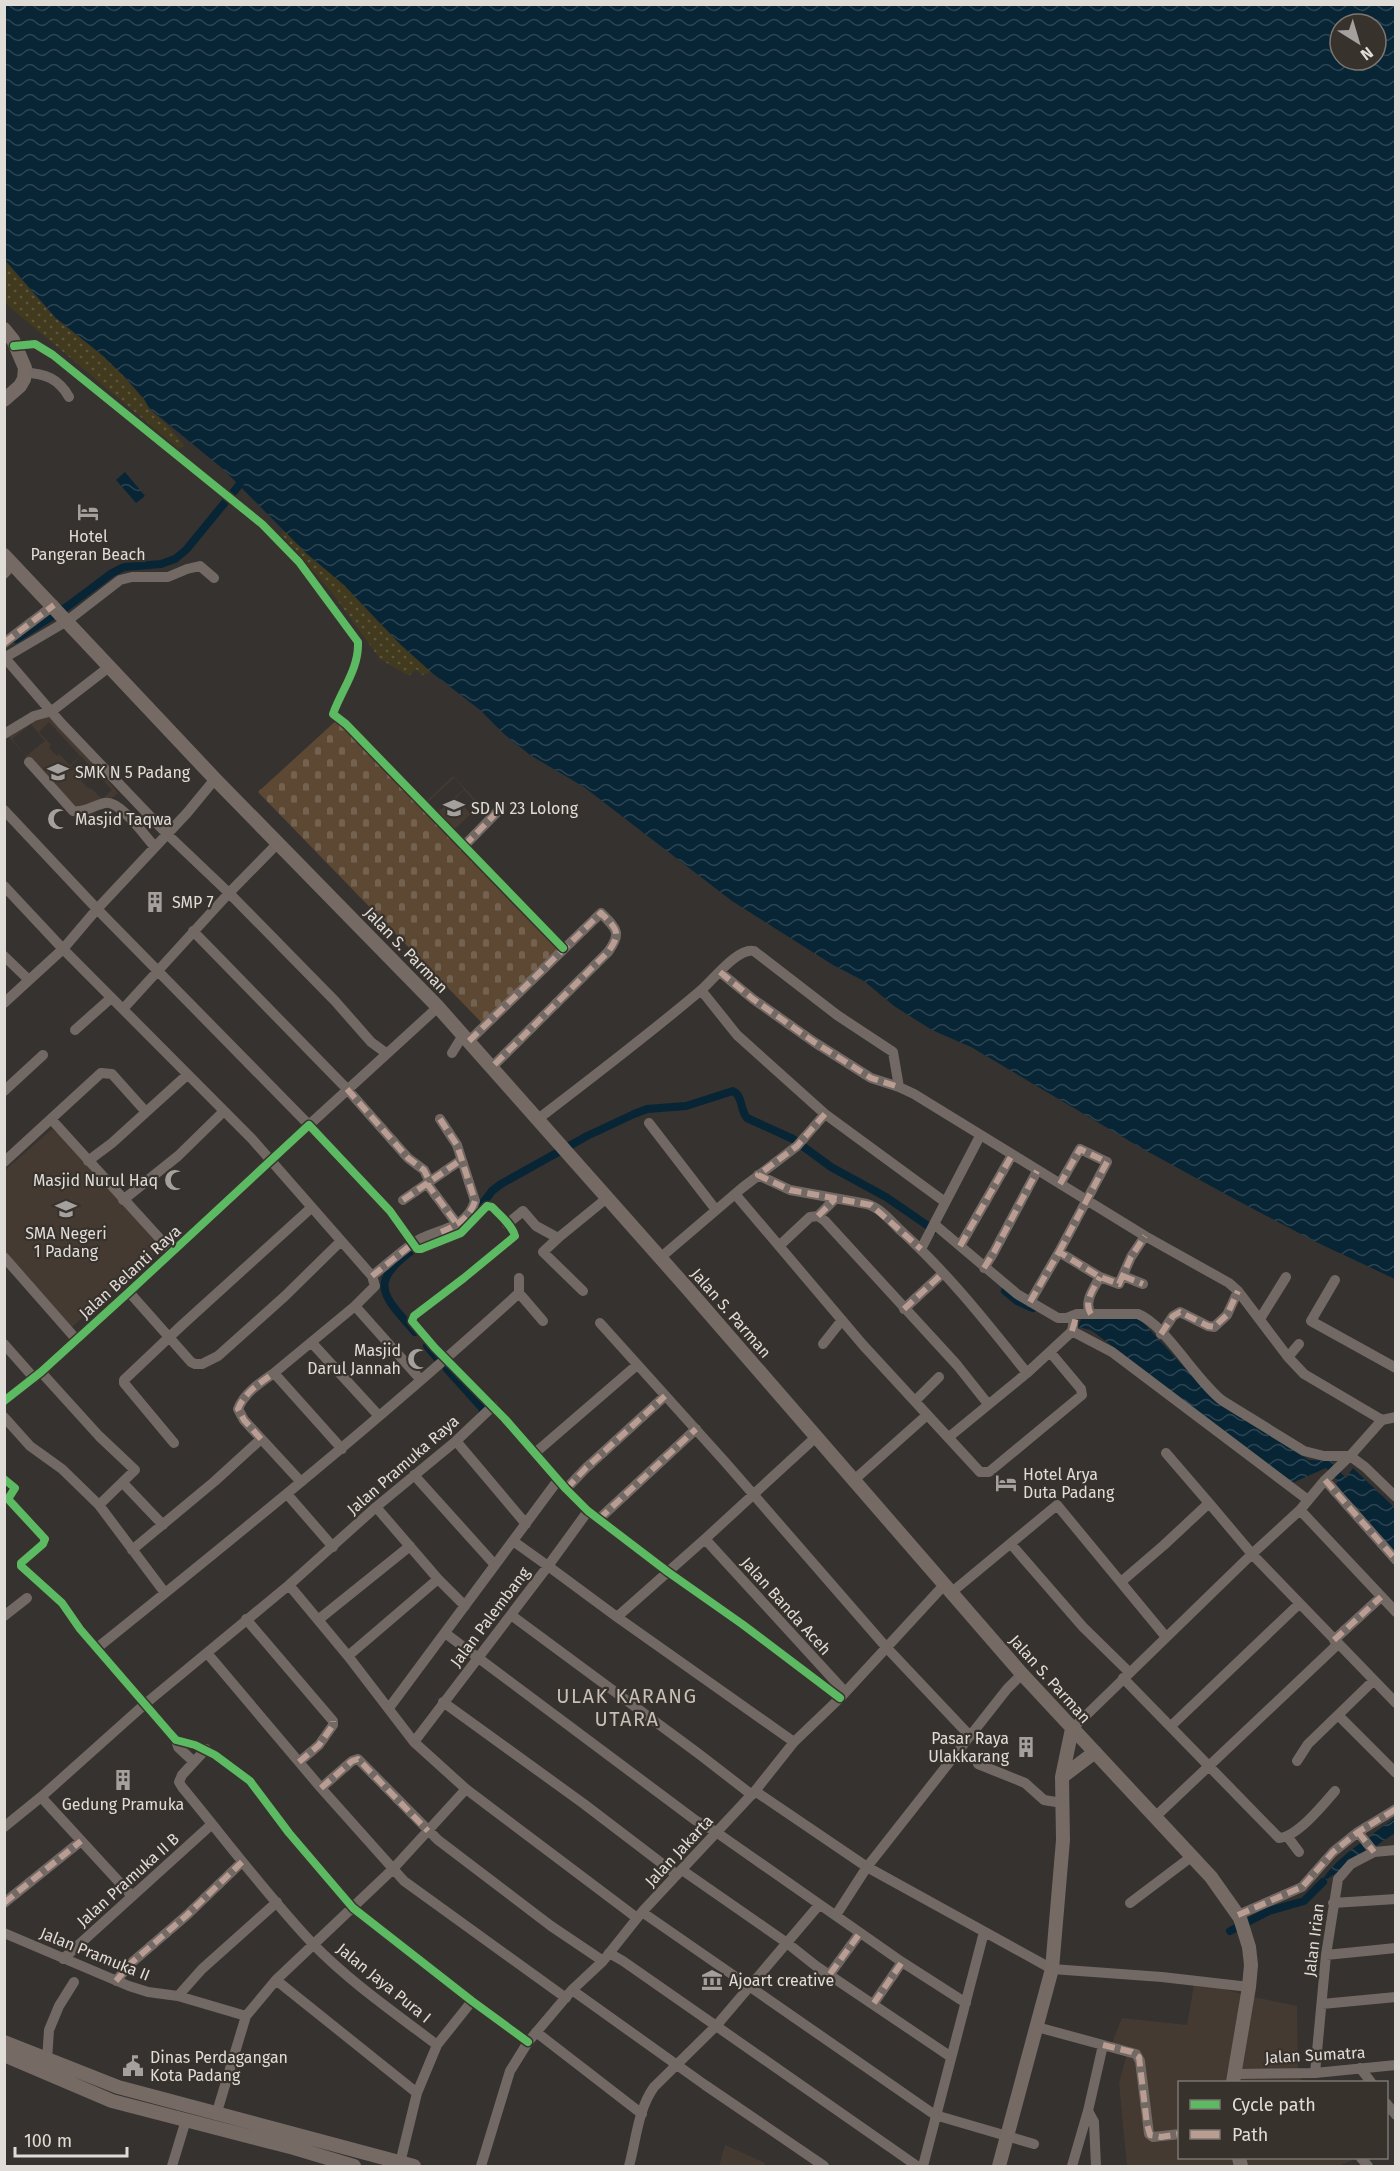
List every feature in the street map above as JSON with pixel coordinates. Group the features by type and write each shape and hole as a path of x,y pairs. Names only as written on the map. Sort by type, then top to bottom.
{"main road":[{"path":"4,329 10,335 9,344 24,363 25,373 20,386 4,400"},
{"name":"Jalan S. Parman","path":"7,564 60,613 215,779 438,1007 817,1436 1022,1674 1210,1877 1239,1917 1246,1934 1251,1965 1234,2078"},
{"path":"999,2166 1052,1969 1061,1869 1062,1777 1072,1729"},
{"path":"1062,1777 1095,1752"},
{"path":"4,2042 118,2087 216,2115 407,2164"},
{"path":"4,2055 112,2101 294,2148 354,2166"}],"street":[{"path":"9,344 34,344 53,355 262,524 298,562 356,637 357,662 333,714 346,724 563,948"},
{"path":"25,373 38,373 52,378 65,390 69,398"},
{"path":"4,643 126,578 168,577 200,566 214,578"},
{"path":"60,613 5,658 167,834 229,893 335,1001 371,1042 386,1053"},
{"path":"5,733 34,716 52,711 109,667"},
{"path":"29,762 73,811 108,802 113,803 154,846"},
{"path":"4,1003 63,949 215,779"},
{"path":"464,846 501,808"},
{"path":"4,810 97,909 309,1125 390,1211 415,1245 421,1249 461,1233 487,1206 492,1207 515,1233 513,1238 412,1318 416,1326 444,1359 493,1406 566,1489 599,1520 668,1572 842,1695"},
{"path":"123,1009 193,931 278,843"},
{"path":"4,886 271,1160 340,1242 372,1276 375,1286 355,1306 258,1385 241,1401 238,1409 244,1420 301,1482"},
{"path":"452,1053 601,913 616,932 617,940 608,952 492,1067"},
{"path":"193,931 347,1089 408,1158 424,1170 428,1175 428,1185 458,1224"},
{"path":"538,1119 701,990 743,951 754,951 837,1015 893,1052 899,1087"},
{"path":"4,956 29,980"},
{"path":"720,972 753,999 871,1078 899,1087 1145,1236 1229,1283 1238,1291 1288,1357 1304,1374 1382,1420"},
{"path":"701,990 737,1035 825,1114 945,1202"},
{"path":"75,1030 111,998"},
{"name":"Jalan Belanti Raya","path":"4,1401 37,1375 129,1292 438,1007"},
{"path":"4,1092 43,1055"},
{"path":"4,1162 101,1073 112,1074 146,1112"},
{"path":"88,1161 112,1143 187,1075"},
{"path":"123,1200 178,1156 224,1111"},
{"path":"660,1257 758,1175 797,1146 825,1114"},
{"path":"51,1119 172,1252"},
{"path":"372,1276 415,1245 458,1224 467,1217 475,1202 458,1145 441,1119"},
{"path":"649,1123 716,1210"},
{"path":"921,1248 980,1136"},
{"path":"1030,1302 1107,1162 1080,1149 1060,1184"},
{"path":"960,1246 1012,1155"},
{"path":"403,1200 428,1185 461,1160"},
{"path":"984,1268 1037,1171"},
{"path":"758,1175 790,1190 871,1205 921,1248 989,1325 1027,1373"},
{"path":"735,1194 842,1320 977,1470 986,1473 1081,1396 1081,1389 1050,1352"},
{"path":"583,1291 543,1251 607,1198"},
{"path":"779,1246 810,1217 818,1216 835,1198"},
{"path":"174,1443 124,1383 126,1377 311,1208"},
{"path":"507,1224 523,1211 536,1227 558,1238"},
{"path":"818,1216 957,1365 988,1404"},
{"path":"932,1229 960,1246 984,1268 1030,1302 1058,1318 1067,1318 1075,1322 1308,1500"},
{"path":"1059,1252 1100,1277 1119,1284 1131,1257 1145,1236"},
{"path":"129,1292 195,1364 211,1360 285,1296 340,1242"},
{"path":"4,1257 76,1339"},
{"path":"904,1309 944,1273"},
{"path":"1122,1276 1143,1284"},
{"path":"1091,1314 1088,1310 1088,1303 1100,1277"},
{"path":"1260,1319 1286,1277"},
{"path":"519,1278 519,1293 543,1321"},
{"path":"1335,1280 1311,1321 1394,1363"},
{"path":"1161,1334 1173,1316 1180,1312 1214,1327 1221,1323 1227,1315 1238,1291"},
{"path":"97,1648 342,1449 519,1293"},
{"path":"355,1306 420,1379"},
{"path":"949,1437 1027,1373 1050,1352 1075,1322 1091,1314 1138,1314 1161,1334 1212,1393 1223,1401 1309,1453 1346,1460 1365,1467 1395,1497"},
{"path":"823,1344 842,1320"},
{"path":"600,1323 886,1647 970,1736"},
{"path":"312,1343 379,1416"},
{"path":"4,1344 134,1469 134,1472 99,1505"},
{"path":"1288,1357 1299,1344"},
{"path":"535,1453 637,1365"},
{"path":"274,1373 342,1449"},
{"path":"915,1401 939,1377"},
{"path":"566,1489 665,1396"},
{"name":"Jalan Pramuka Raya","path":"4,1827 246,1619 289,1585 376,1507 456,1441 493,1406"},
{"path":"854,1480 927,1415"},
{"path":"4,1417 30,1446 62,1469 99,1505 165,1593"},
{"path":"1072,1729 1300,1510 1382,1420 1395,1417"},
{"path":"599,1520 696,1430"},
{"path":"617,1617 817,1436"},
{"path":"132,1550 261,1439"},
{"path":"456,1441 526,1524"},
{"path":"1166,1452 1252,1554 1395,1703"},
{"path":"414,1475 495,1565"},
{"path":"1327,1478 1395,1560"},
{"path":"4,1479 15,1488 8,1499 45,1539 43,1544 21,1563 21,1566 62,1603 97,1648 176,1740 178,1747 194,1762 206,1749"},
{"path":"389,1708 558,1480"},
{"path":"123,1483 163,1525"},
{"path":"287,1494 333,1547"},
{"path":"1166,1637 1121,1582 1209,1503"},
{"name":"Jalan Jakarta","path":"481,2166 510,2071 536,2032 753,1793 794,1742 886,1647 949,1588 1011,1544 1057,1505 1121,1582"},
{"path":"376,1507 438,1579 465,1606"},
{"path":"513,1541 548,1566 588,1510"},
{"path":"1300,1510 1395,1612"},
{"name":"Jalan Banda Aceh","path":"705,1539 842,1695"},
{"path":"1011,1544 1171,1726 1278,1838 1282,1839 1287,1836 1310,1818 1335,1791"},
{"path":"318,1620 410,1546"},
{"name":"Jalan Palembang","path":"414,1742 548,1566 794,1742"},
{"path":"348,1656 438,1579"},
{"path":"289,1585 348,1656 414,1742 466,1788 640,1915 750,1986 935,2115 1034,2144"},
{"path":"1155,1817 1210,1767 1381,1597"},
{"path":"4,1616 27,1598"},
{"path":"1171,1726 1299,1604"},
{"path":"511,1615 753,1793 867,1868 1052,1969 1162,1977 1249,1987"},
{"path":"246,1619 333,1720 333,1725 325,1739 299,1762"},
{"path":"445,1633 652,1789 902,1962 966,2003"},
{"path":"207,1653 392,1870 430,1902 677,2064 824,2166"},
{"path":"836,1915 867,1868 1007,1689 1022,1674"},
{"path":"1297,1761 1308,1744 1373,1681"},
{"path":"443,1702 680,1873 787,1943 951,2057"},
{"path":"1338,1715 1395,1773"},
{"path":"176,1740 206,1749 250,1781 289,1833 353,1908 528,2042"},
{"path":"321,1788 352,1761 358,1759 428,1832 550,1926 606,1957 716,2026 917,2166"},
{"name":"Jalan Jaya Pura I","path":"194,1762 179,1782 242,1862 314,1944 363,1988 437,2044"},
{"path":"978,1764 1023,1782 1033,1788 1044,1800 1062,1803"},
{"path":"216,2115 246,2016 276,1980 392,1870 466,1788"},
{"path":"41,1797 132,1896"},
{"path":"1239,1917 1302,1887 1328,1857 1395,1809"},
{"name":"Jalan Pramuka II B","path":"63,1959 212,1824"},
{"path":"1359,1833 1373,1851"},
{"path":"1287,1836 1299,1852"},
{"path":"4,1903 81,1841"},
{"name":"Jalan Irian","path":"1316,2073 1326,1955 1336,1885 1340,1874 1351,1864 1373,1851 1395,1850"},
{"path":"1130,1903 1191,1857"},
{"path":"116,1981 130,1964 187,1915 242,1862"},
{"path":"1333,1904 1395,1899"},
{"path":"178,1996 202,1969 277,1902"},
{"path":"629,2166 650,2092 716,2026 819,1905"},
{"path":"923,2166 984,1932"},
{"name":"Jalan Pramuka II","path":"4,1933 116,1981 148,1992 178,1996 246,2016"},
{"path":"830,1974 860,1933"},
{"path":"1326,1955 1395,1948"},
{"path":"873,2003 902,1962"},
{"path":"276,1980 417,2093"},
{"path":"47,2060 49,2030 59,2006 74,1982"},
{"path":"1322,2004 1395,1997"},
{"path":"407,2164 417,2093 437,2044 472,2001"},
{"path":"1037,2027 1132,2052 1139,2057 1150,2135 1161,2137 1178,2134"},
{"path":"536,2032 642,2114"},
{"path":"1072,2166 1088,2111 1103,2045"},
{"name":"Jalan Sumatra","path":"1234,2078 1302,2078 1316,2073 1395,2065"},
{"path":"1360,2068 1370,2081"},
{"path":"1088,2111 1094,2122 1096,2166"},
{"path":"172,2166 186,2120"}],"shaded area":[{"name":"SMK N 5 Padang","path":"47,708 118,793 83,823 9,737","holes":["49,722 80,756 70,765 49,748 51,745 39,732","31,724 45,741 26,756 12,739","81,756 112,790 102,799 81,781 83,779 71,766"]},
{"name":"SD N 23 Lolong","path":"453,776 491,816 464,842 426,802","holes":["454,778 464,789 437,813 428,802","464,790 488,816 464,838 455,829 471,814 456,798"]},
{"name":"SMA Negeri 1 Padang","path":"52,1129 65,1139 163,1247 72,1327 5,1251 4,1171"},
{"path":"1195,1979 1244,1995 1297,2006 1298,2075 1302,2081 1178,2081 1178,2159 1355,2159 1338,2166 1127,2166 1119,2083 1128,2050 1110,2048 1122,2018 1187,2025"},
{"path":"725,2145 765,2163 764,2166 719,2166"}],"sand":[{"path":"5,261 55,318 102,355 123,376 149,409 184,445 179,449 5,303"},
{"path":"285,531 306,553 344,585 377,621 431,672 422,675 416,669 409,676 380,659 333,594 281,534"}],"green space":[{"path":"339,718 563,946 484,1025 258,792"}],"water":[{"path":"5,4 1395,5 1395,1279 1316,1242 1240,1202 1143,1149 971,1047 932,1030 894,1006 864,981 833,965 732,901 584,787 530,755 480,710 431,672 401,645 344,585 306,553 223,469 150,409 124,376 56,318 5,260"},
{"path":"125,472 145,496 136,503 116,480"},
{"path":"1139,1318 1218,1404 1309,1460 1333,1461 1334,1466 1346,1478 1353,1468 1395,1508 1395,1558 1326,1468 1292,1483 1091,1330 1078,1327 1081,1319"},
{"path":"1395,1818 1395,1833 1323,1882 1333,1866 1343,1857"}],"waterway":[{"path":"16,639 68,606 112,573 124,567 161,564 175,559 186,550 240,484"},
{"path":"476,1212 492,1191 501,1184 587,1136 647,1109 686,1106 733,1091 738,1096 747,1118 793,1139 831,1167 886,1197 934,1230"},
{"path":"415,1248 390,1270 385,1280 385,1288 394,1307 415,1332"},
{"path":"1005,1291 1017,1301 1033,1308"},
{"path":"427,1346 437,1358"},
{"path":"447,1369 483,1409 482,1416 479,1418"},
{"path":"1230,1931 1269,1911 1304,1901 1323,1882"}],"marked path":[{"path":"4,643 54,605"},
{"path":"464,846 501,808"},
{"path":"469,1041 601,913 611,923 616,936 608,952 492,1067"},
{"path":"720,972 753,999 814,1042 871,1078 899,1087"},
{"path":"347,1089 408,1158 424,1170 429,1180 428,1185 457,1224"},
{"path":"825,1114 797,1146 758,1175 790,1190 871,1205 921,1249"},
{"path":"440,1119 457,1145 475,1201 470,1212 462,1221 441,1232"},
{"path":"1059,1252 1107,1162 1080,1149 1060,1184"},
{"path":"960,1246 1012,1155"},
{"path":"403,1200 461,1160"},
{"path":"984,1268 1037,1171"},
{"path":"818,1216 835,1199"},
{"path":"1030,1302 1059,1252 1100,1277 1119,1284 1131,1257 1145,1236"},
{"path":"372,1276 416,1241"},
{"path":"904,1309 943,1273"},
{"path":"1123,1276 1143,1284"},
{"path":"1091,1314 1089,1300 1100,1277"},
{"path":"1161,1334 1173,1316 1180,1312 1214,1327 1227,1315 1238,1291"},
{"path":"1072,1331 1077,1314"},
{"path":"261,1439 244,1420 238,1409 249,1393 274,1373"},
{"path":"566,1489 665,1396"},
{"path":"599,1519 696,1429"},
{"path":"1325,1480 1396,1560"},
{"path":"1334,1640 1381,1597"},
{"path":"299,1762 319,1745 333,1725 333,1721"},
{"path":"321,1788 352,1761 358,1759 428,1831"},
{"path":"1238,1915 1302,1887 1333,1852 1358,1832 1396,1809"},
{"path":"1358,1832 1374,1852"},
{"path":"4,1903 81,1841"},
{"path":"116,1981 130,1964 187,1915 242,1862"},
{"path":"830,1974 860,1933"},
{"path":"874,2003 902,1962"},
{"path":"1103,2045 1132,2052 1139,2057 1150,2135 1161,2137 1178,2134"}],"cycle path":[{"path":"14,346 35,344 53,355 262,524 299,562 358,642 353,670 333,714 346,724 563,948"},
{"path":"4,1401 41,1372 309,1125 390,1211 417,1249 461,1233 487,1206 492,1207 505,1220 515,1236 414,1316 412,1321 588,1511 840,1698"},
{"path":"4,1479 15,1488 8,1499 45,1539 43,1544 21,1563 21,1566 62,1603 80,1629 176,1740 195,1745 215,1755 250,1781 289,1833 353,1908 528,2042"}],"place":[{"name":"Hotel Pangeran Beach","path":"88,512"},
{"name":"SMK N 5 Padang","path":"58,772"},
{"name":"SD N 23 Lolong","path":"454,808"},
{"name":"Masjid Taqwa","path":"58,819"},
{"name":"SMP 7","path":"155,902"},
{"name":"Masjid Nurul Haq","path":"175,1180"},
{"name":"SMA Negeri 1 Padang","path":"66,1209"},
{"name":"Masjid Darul Jannah","path":"418,1359"},
{"name":"Hotel Arya Duta Padang","path":"1006,1483"},
{"name":"Pasar Raya Ulakkarang","path":"1026,1747"},
{"name":"Gedung Pramuka","path":"123,1780"},
{"name":"Ajoart creative","path":"712,1980"},
{"name":"Dinas Perdagangan Kota Padang","path":"133,2066"}],"district":[{"name":"ULAK KARANG UTARA","path":"627,1708"}]}
